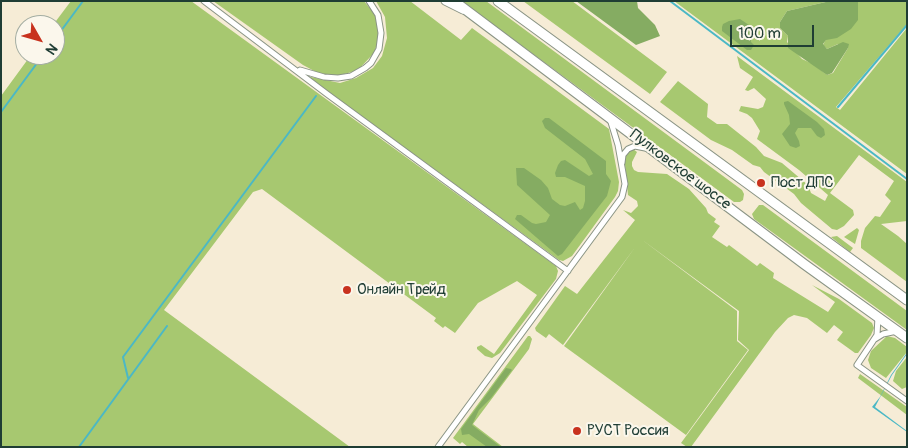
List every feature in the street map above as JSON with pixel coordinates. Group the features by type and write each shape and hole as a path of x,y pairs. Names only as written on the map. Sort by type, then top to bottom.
{"highway":[{"name":"Пулковское шоссе","path":"454,1 804,264 907,338"},
{"name":"Пулковское шоссе","path":"498,1 907,300"}],"main road":[{"path":"445,1 468,12"}],"street":[{"path":"204,1 568,271"},
{"path":"297,70 324,77 338,78 351,76 371,63 379,49 381,33 378,15 369,1"},
{"path":"438,447 622,197 624,184 622,166 609,116"},
{"path":"622,166 624,155 628,149 638,146 650,149"},
{"path":"878,317 878,331 875,340 857,365 907,401"},
{"path":"875,340 883,334 897,331"}],"green space":[{"path":"71,1 191,1 556,266 558,271 556,279 500,353 492,358 485,356 477,347 481,345 494,354 537,295 517,281 478,303 455,333 445,326 443,328 434,321 436,318 262,189 253,192 164,310 350,447 1,447 1,96 24,65 65,65 65,15 60,15"},
{"path":"213,1 364,1 376,16 378,41 374,53 358,70 338,76 318,73 303,65"},
{"path":"376,1 410,1 461,40 472,28 609,129 619,182 618,191 572,256 563,261 559,260 309,78 340,83 356,78 373,68 382,56 387,38 385,17"},
{"path":"461,1 486,1 742,190 744,194 743,200 734,202"},
{"path":"523,1 572,1 667,72 650,94"},
{"path":"576,1 637,1 638,8 655,25 660,36 636,45"},
{"path":"674,1 830,1 787,11 780,22 780,28 788,36 787,42 802,59 813,64 827,75 833,73 848,48 838,44 827,49 823,45 826,39 831,39 858,7 857,1 907,1 907,24 836,107 840,110 907,28 907,174"},
{"path":"830,1 858,1 858,20 851,29 837,38 826,40 823,44 827,49 843,42 849,44 832,73 827,75 788,48 788,36 780,28 780,22 787,11"},
{"path":"740,19 749,25 751,42 754,45 751,50 747,50 722,31 723,24"},
{"path":"737,56 907,182 907,221 881,224 907,244 907,282 861,248 865,228 875,216 880,217 891,201 885,195 894,181 859,155 830,193 853,210 854,215 844,226 837,230 832,229 801,203 794,194 760,167 753,165 732,150 711,140 660,102 678,81 708,104 707,117 717,124 727,124 756,147 764,156 782,163 808,185 811,193 825,201 828,195 799,170 757,139 760,131 752,118 739,111 741,106 758,109 763,107 766,99 754,88 748,91 745,90 753,77 740,68"},
{"path":"788,101 817,122 824,129 825,135 821,138 811,128 798,128 795,133 800,146 796,148 790,146 782,134 790,124 789,115 784,104 784,102"},
{"path":"545,118 549,118 606,161 606,174 611,181 607,196 562,254 558,256 515,219 517,215 521,215 536,224 546,222 550,215 517,185 516,168 524,168 541,180 548,188 552,199 560,205 565,206 575,202 580,210 583,208 585,201 585,186 565,177 556,177 555,173 561,161 565,160 589,176 593,174 585,159 545,128 542,121"},
{"path":"633,149 637,152 632,162 634,170 638,172 667,174 689,189 706,208 708,213 716,219 714,222 720,226 712,237 727,247 729,245 757,266 760,263 774,273 773,278 828,312 835,302 812,285 839,299 872,323 874,328 871,335 858,353 855,353 837,340 843,332 834,325 827,333 807,318 794,315 788,318 775,332 691,447 687,447 681,443 749,350 738,340 739,311 641,239 737,311 737,341 748,350 686,435 564,346 636,246 563,345 549,334 546,338 536,331 535,328 565,286 577,294 635,220 623,210 631,213 638,206 637,201 628,195 625,165 627,152"},
{"path":"759,205 763,205 907,311 907,330 754,219 752,214"},
{"path":"857,228 859,230 855,244 844,237"},
{"path":"837,236 853,248 850,252 831,237"},
{"path":"528,336 532,339 529,349 473,424 503,447 468,447 462,442 460,444 453,438"},
{"path":"887,336 895,338 907,347 907,352 886,378 871,368 868,360 871,351"},
{"path":"907,357 907,387 902,389 893,381 896,371"},
{"path":"506,368 512,370 491,398 479,410 472,425 501,447 487,447 469,434 462,435 461,429"},
{"path":"860,374 907,407 907,415 858,378"}],"water":[{"path":"907,349 907,354 892,375 875,407 907,432 872,407 880,397 891,375 906,354"}],"waterway":[{"path":"65,25 83,1"},
{"path":"670,1 907,179"},
{"path":"838,107 907,25"},
{"path":"1,112 36,65"},
{"path":"128,378 123,357 316,96"},
{"path":"79,447 167,326"}],"place":[{"name":"Пост ДПС","path":"761,183"},
{"name":"Онлайн Трейд","path":"347,290"},
{"name":"РУСТ Россия","path":"577,431"}]}
